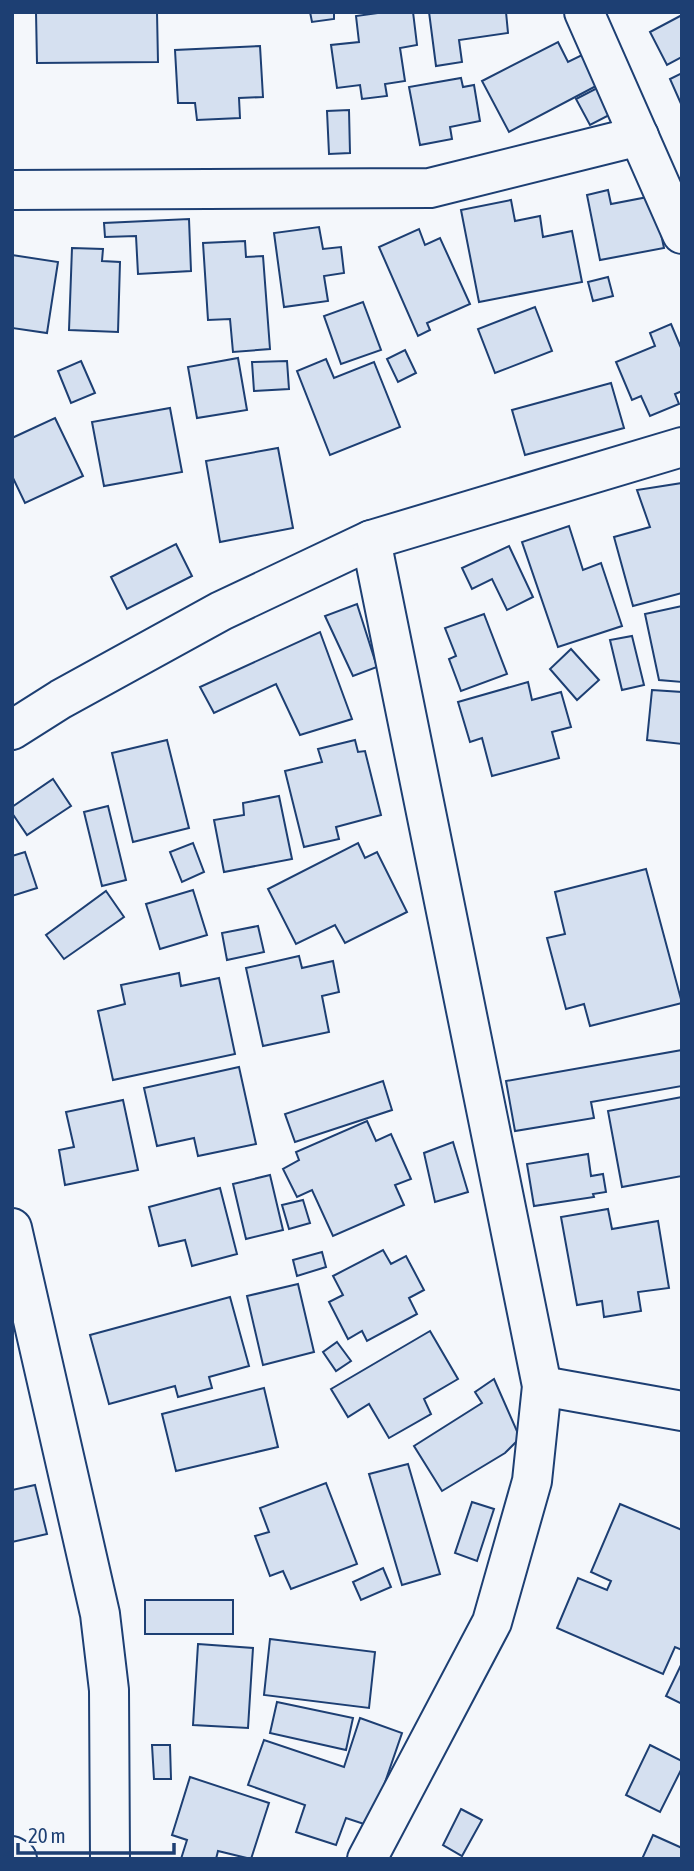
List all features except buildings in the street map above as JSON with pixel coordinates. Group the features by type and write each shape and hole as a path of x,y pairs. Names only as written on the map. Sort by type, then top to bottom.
{"street":[{"path":"584,12 682,234"},
{"path":"12,190 430,188 639,136"},
{"path":"12,730 61,699 222,611 372,540 682,447"},
{"path":"367,1859 492,1622 532,1481 542,1386 372,540"},
{"path":"12,1228 100,1614 109,1690 110,1859"},
{"path":"542,1386 682,1411"},
{"path":"12,1856 18,1859"}]}
